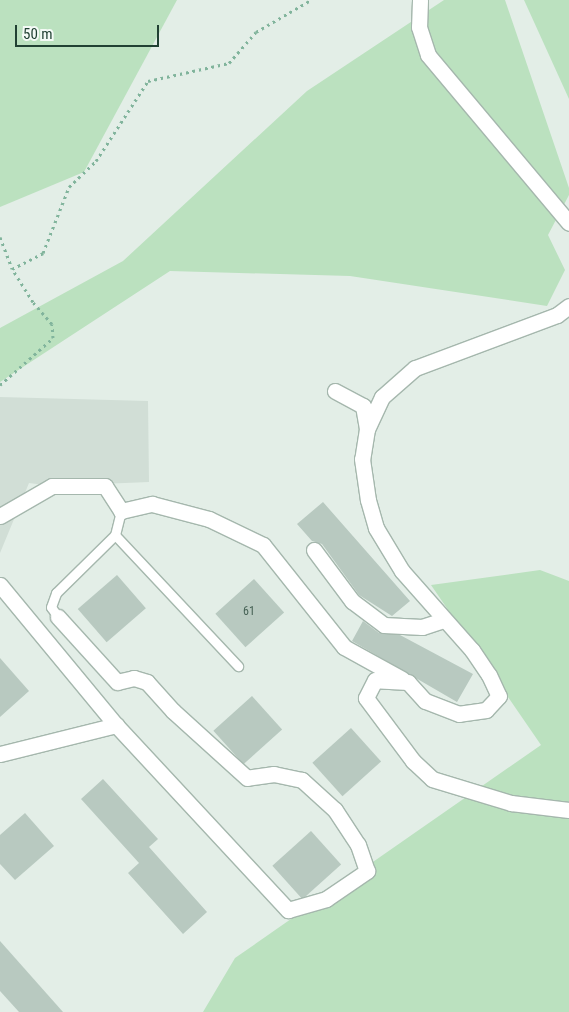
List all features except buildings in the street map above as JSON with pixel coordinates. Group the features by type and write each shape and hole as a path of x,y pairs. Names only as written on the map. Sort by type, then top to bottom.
{"street":[{"path":"420,0 419,27 428,55 569,223"},
{"path":"0,516 52,486 105,486 121,510 152,504 209,519 262,545 344,647 408,682 425,701 460,714 486,710 499,696 489,675 472,650 402,571 376,528 368,500 362,459 367,429 382,397 415,368 557,315 569,306"},
{"path":"335,391 363,406 367,429"},
{"path":"314,550 352,601 384,625 422,627 444,620"},
{"path":"0,585 116,725 288,910 326,900 367,871 358,845 335,810 302,780 274,774 247,778 173,711 147,682 134,678 117,682 58,617"},
{"path":"408,682 375,680 366,698 413,761 432,779 511,803 569,810"},
{"path":"0,754 116,725"}],"lane":[{"path":"58,617 51,607 56,593 115,535 121,510"},
{"path":"115,535 238,666"}],"path":[{"path":"12,269 43,253 53,219 68,187 96,161 148,81 228,63 256,32 311,0"},
{"path":"0,237 12,269 33,302 52,324 53,338 0,385"}],"shaded area":[{"path":"0,397 148,401 149,482 52,486 29,483 0,553"}],"green space":[{"path":"0,0 177,0 84,172 0,207"},
{"path":"444,0 505,0 569,188 569,195 548,235 565,270 547,306 350,276 170,271 0,382 0,328 123,261 307,91"},
{"path":"524,0 569,0 569,99"},
{"path":"540,570 569,581 569,1012 203,1012 235,958 541,745 431,585"}]}
